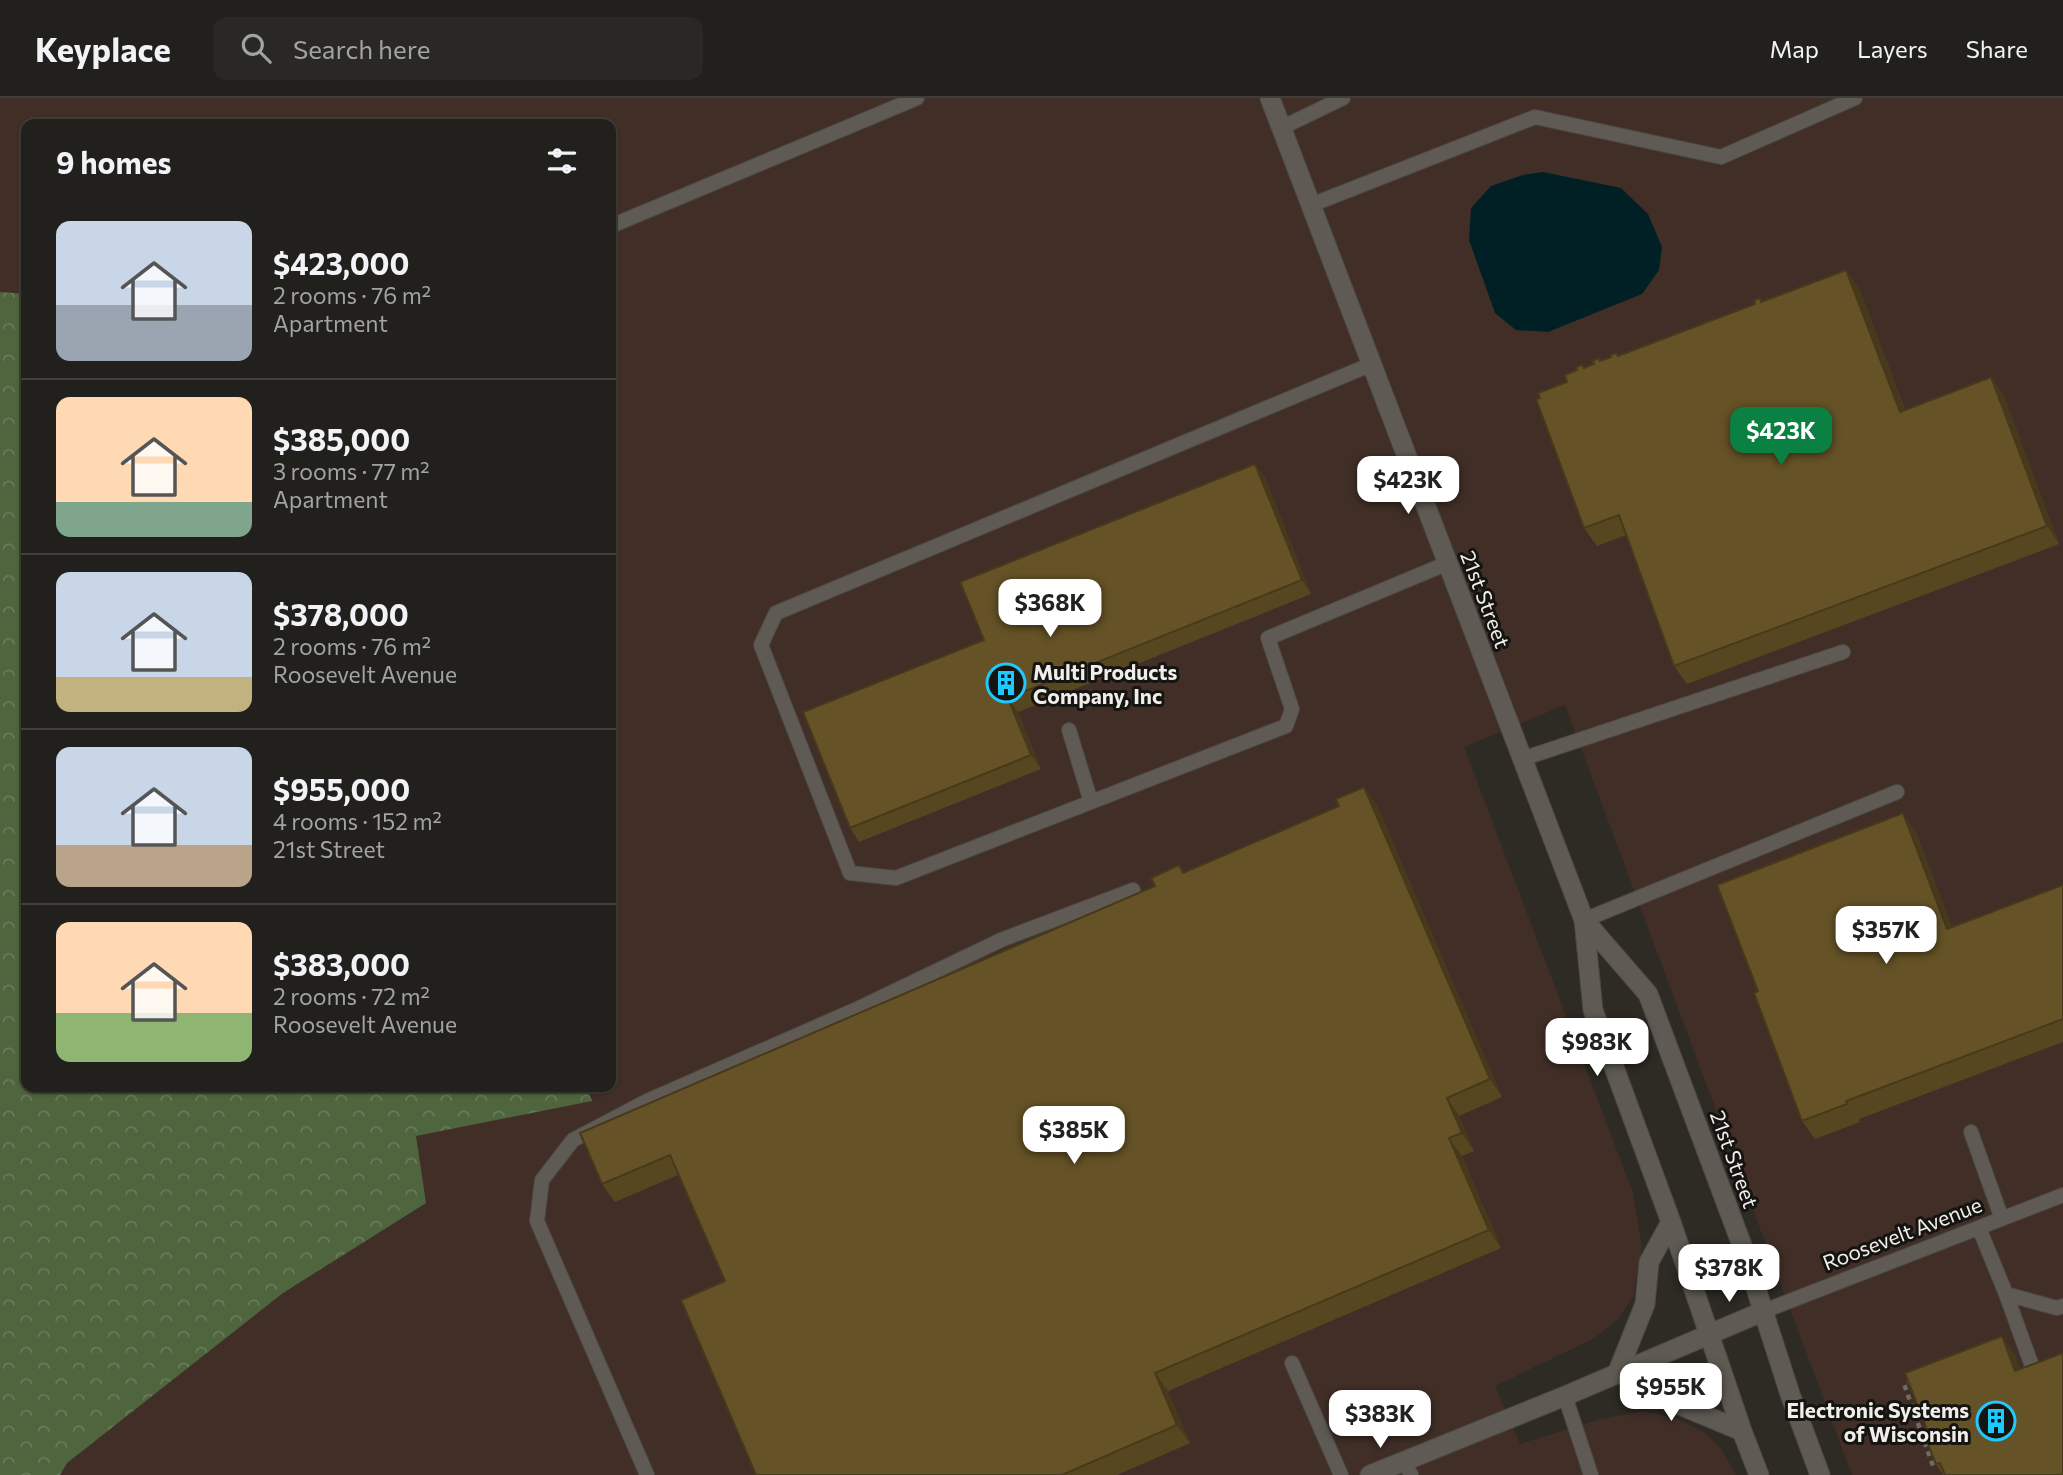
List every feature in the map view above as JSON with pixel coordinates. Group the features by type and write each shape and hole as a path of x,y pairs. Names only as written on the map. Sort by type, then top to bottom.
{"street":[{"name":"21st Street","path":"1270,98 1584,920 1593,1010 1671,1222 1759,1475"},
{"name":"21st Street","path":"1584,920 1648,994 1743,1248 1790,1394 1820,1475"},
{"path":"1671,1222 1649,1262 1645,1304 1624,1371 1663,1398 1742,1431"},
{"name":"Roosevelt Avenue","path":"1370,1475 1408,1469 1565,1396 1764,1311"}],"lane":[{"path":"616,224 917,98"},
{"path":"1281,128 1343,98"},
{"path":"1311,205 1535,117 1721,157 1855,98"},
{"path":"1372,364 776,613 761,645 850,873 896,878 1286,726 1292,709 1268,638 1448,563"},
{"path":"1522,759 1843,652"},
{"path":"1069,730 1091,802"},
{"path":"1584,920 1897,792"},
{"path":"647,1475 537,1221 542,1180 573,1140 647,1101 858,1009 1001,940 1133,890"},
{"path":"1970,1132 2002,1219"},
{"name":"Roosevelt Avenue","path":"1764,1311 2063,1195"},
{"path":"1979,1228 2039,1385"},
{"path":"2006,1294 2057,1308 2063,1306"},
{"path":"1292,1363 1341,1475"},
{"path":"1565,1396 1591,1475"}],"path":[{"path":"1917,1379 1904,1384 1933,1466 1941,1463"}],"shaded area":[{"path":"0,98 2063,98 2063,1475 1852,1475 1565,705 1464,747 1633,1193 1642,1247 1633,1297 1616,1321 1593,1339 1495,1386 1520,1444 1601,1419 1644,1411 1678,1419 1706,1434 1722,1450 1736,1475 0,1475"}],"green space":[{"path":"0,292 21,294 21,1092 588,1092 592,1101 416,1136 426,1203 283,1293 67,1463 60,1475 0,1475"}],"water":[{"path":"1543,172 1621,188 1648,214 1662,247 1659,270 1642,294 1548,332 1516,330 1495,313 1469,240 1471,208 1491,186 1523,175"}],"building":[{"path":"1846,270 1900,412 1991,377 2047,526 1674,666 1619,515 1584,528 1536,399 1540,398 1538,393 1567,382 1565,375 1577,370 1576,367 1582,365 1584,368 1594,364 1592,361 1599,358 1600,361 1616,353 1618,356 1755,304 1754,300 1760,298 1761,302"},
{"name":"Multi Products Company, Inc","path":"1255,464 1302,580 1008,698 1031,755 850,828 803,712 984,640 960,582"},
{"path":"1364,787 1490,1079 1447,1098 1462,1133 1449,1138 1489,1230 1155,1373 1177,1425 1062,1475 756,1475 681,1300 725,1281 670,1155 602,1184 580,1133 1155,886 1151,878 1179,865 1183,873 1339,806 1336,799"},
{"path":"1903,813 1947,929 2063,885 2063,1019 1846,1101 1847,1104 1802,1121 1754,993 1758,991 1717,885"},
{"name":"Electronic Systems of Wisconsin","path":"2002,1336 2015,1371 2063,1353 2063,1475 1945,1475 1940,1463 1936,1464 1924,1434 1928,1432 1905,1373"}],"place":[{"name":"Multi Products Company, Inc","path":"1006,683"},
{"name":"Electronic Systems of Wisconsin","path":"1996,1421"}]}
